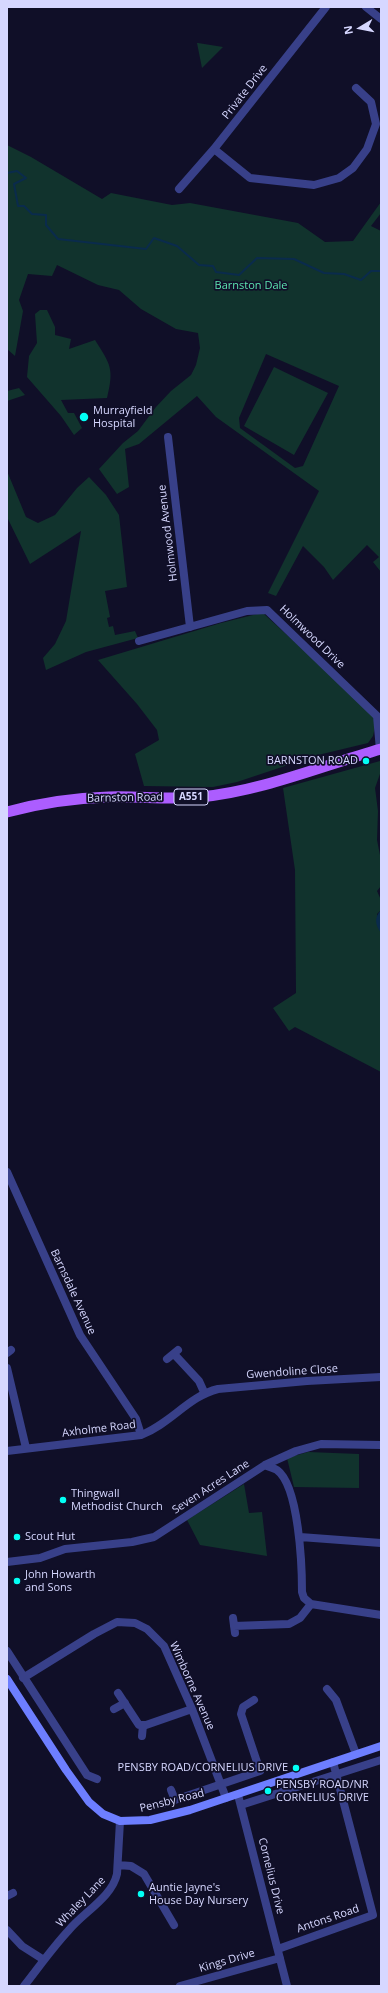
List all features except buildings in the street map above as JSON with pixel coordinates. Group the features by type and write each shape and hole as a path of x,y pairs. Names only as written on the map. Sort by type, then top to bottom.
{"main road":[{"name":"Barnston Road","path":"7,812 64,799 109,797 198,798 225,794 262,785 381,749"},
{"name":"Pensby Road","path":"7,1679 66,1770 89,1802 103,1814 120,1821 150,1820 190,1810 381,1746"}],"street":[{"name":"Private Drive","path":"179,188 214,149 326,7"},
{"path":"366,7 381,19"},
{"path":"214,149 250,178 314,185 339,178 353,168 368,149 376,124 371,102 356,88"},
{"name":"Holmwood Avenue","path":"168,437 190,627"},
{"name":"Holmwood Drive","path":"139,641 247,611 267,610 376,716 381,749"},
{"name":"Barnsdale Avenue","path":"7,1172 80,1335 136,1419 141,1435"},
{"path":"173,1354 200,1381 204,1392"},
{"path":"7,1368 26,1448"},
{"name":"Gwendoline Close","path":"204,1392 218,1389 307,1381 381,1377"},
{"name":"Axholme Road","path":"7,1450 141,1435 161,1426 204,1392"},
{"name":"Seven Acres Lane","path":"7,1562 40,1558 65,1549 132,1542 154,1537 279,1458 321,1444 381,1445"},
{"path":"265,1466 277,1470 287,1484 300,1537 302,1592 304,1598 310,1604 381,1615"},
{"path":"300,1537 381,1543"},
{"path":"234,1626 289,1624 300,1618 310,1604"},
{"name":"Wimborne Avenue","path":"23,1678 117,1622 135,1623 146,1629 164,1646 192,1709 222,1784 226,1798"},
{"path":"7,1651 87,1775 97,1779"},
{"path":"327,1689 336,1700 356,1754"},
{"path":"118,1693 139,1724 143,1725 192,1709"},
{"name":"Pensby Road","path":"163,1804 260,1771 240,1714 242,1707 254,1700"},
{"path":"114,1709 124,1702"},
{"path":"142,1736 143,1725"},
{"path":"241,1805 381,1760"},
{"name":"Antons Road","path":"278,1949 373,1914 333,1762"},
{"name":"Pensby Road","path":"172,1790 175,1800"},
{"name":"Cornelius Drive","path":"238,1794 287,1986"},
{"name":"Whaley Lane","path":"24,1986 79,1918 107,1893 115,1883 118,1865 120,1821"},
{"path":"118,1865 131,1866 144,1874 174,1925"},
{"path":"7,1930 22,1946 44,1960"},
{"name":"Kings Drive","path":"180,1986 280,1958"}],"green space":[{"path":"198,43 223,47 202,68"},
{"name":"Barnston Dale","path":"7,145 31,157 102,199 111,193 172,205 190,203 298,223 325,242 353,241 381,202 381,213 371,226 381,231 381,572 373,562 379,557 367,545 333,580 324,567 303,546 276,596 268,593 319,491 216,417 197,396 139,444 125,449 129,487 117,494 99,469 123,443 138,431 156,407 171,391 191,375 196,365 200,348 198,333 176,329 141,309 119,290 98,285 57,265 52,276 28,274 19,300 23,311 15,356 7,349","holes":["266,354 339,386 303,466 295,468 240,428 239,418"]},
{"path":"40,310 47,310 55,327 55,335 71,339 69,349 95,340 105,356 110,368 107,398 61,400 68,413 74,413 82,428 74,435 61,416 27,377 29,356 37,343 35,314"},
{"path":"274,367 328,393 294,455 244,426"},
{"path":"19,388 25,395 7,401 7,391"},
{"path":"7,471 26,517 38,523 55,515 77,488 89,477 106,495 119,515 127,587 105,591 110,617 107,618 109,627 113,626 115,635 135,631 138,638 86,652 46,670 43,658 55,644 66,621 81,531 30,564 7,517"},
{"path":"257,614 264,614 373,713 375,727 373,736 368,743 318,755 237,782 213,787 144,786 135,754 159,740 157,730 137,704 98,660 221,623"},
{"path":"380,761 381,771 375,788 378,811 377,840 381,860 381,886 377,891 381,900 381,910 377,914 381,933 381,1072 295,1027 289,1031 273,1008 296,993 295,870 283,788"},
{"path":"308,1452 359,1454 359,1488 294,1487 287,1458"},
{"path":"244,1484 249,1513 262,1512 267,1556 200,1545 187,1520"}],"water":[{"path":"381,910 381,933 377,927 376,918"}],"waterway":[{"path":"7,173 17,171 26,178 14,184 18,206 24,206 32,214 46,215 46,225 58,239 146,249 154,238 177,246 199,265 213,266 216,272 239,275 257,258 294,259 324,273 344,274 361,280 371,271 381,271"}],"place":[{"name":"Murrayfield Hospital","path":"84,417"},
{"name":"BARNSTON ROAD","path":"366,761"},
{"name":"Thingwall Methodist Church","path":"63,1500"},
{"name":"Scout Hut","path":"17,1537"},
{"name":"John Howarth and Sons","path":"17,1581"},
{"name":"PENSBY ROAD/CORNELIUS DRIVE","path":"296,1768"},
{"name":"PENSBY ROAD/NR CORNELIUS DRIVE","path":"268,1791"},
{"name":"Auntie Jayne's House Day Nursery","path":"141,1894"}]}
